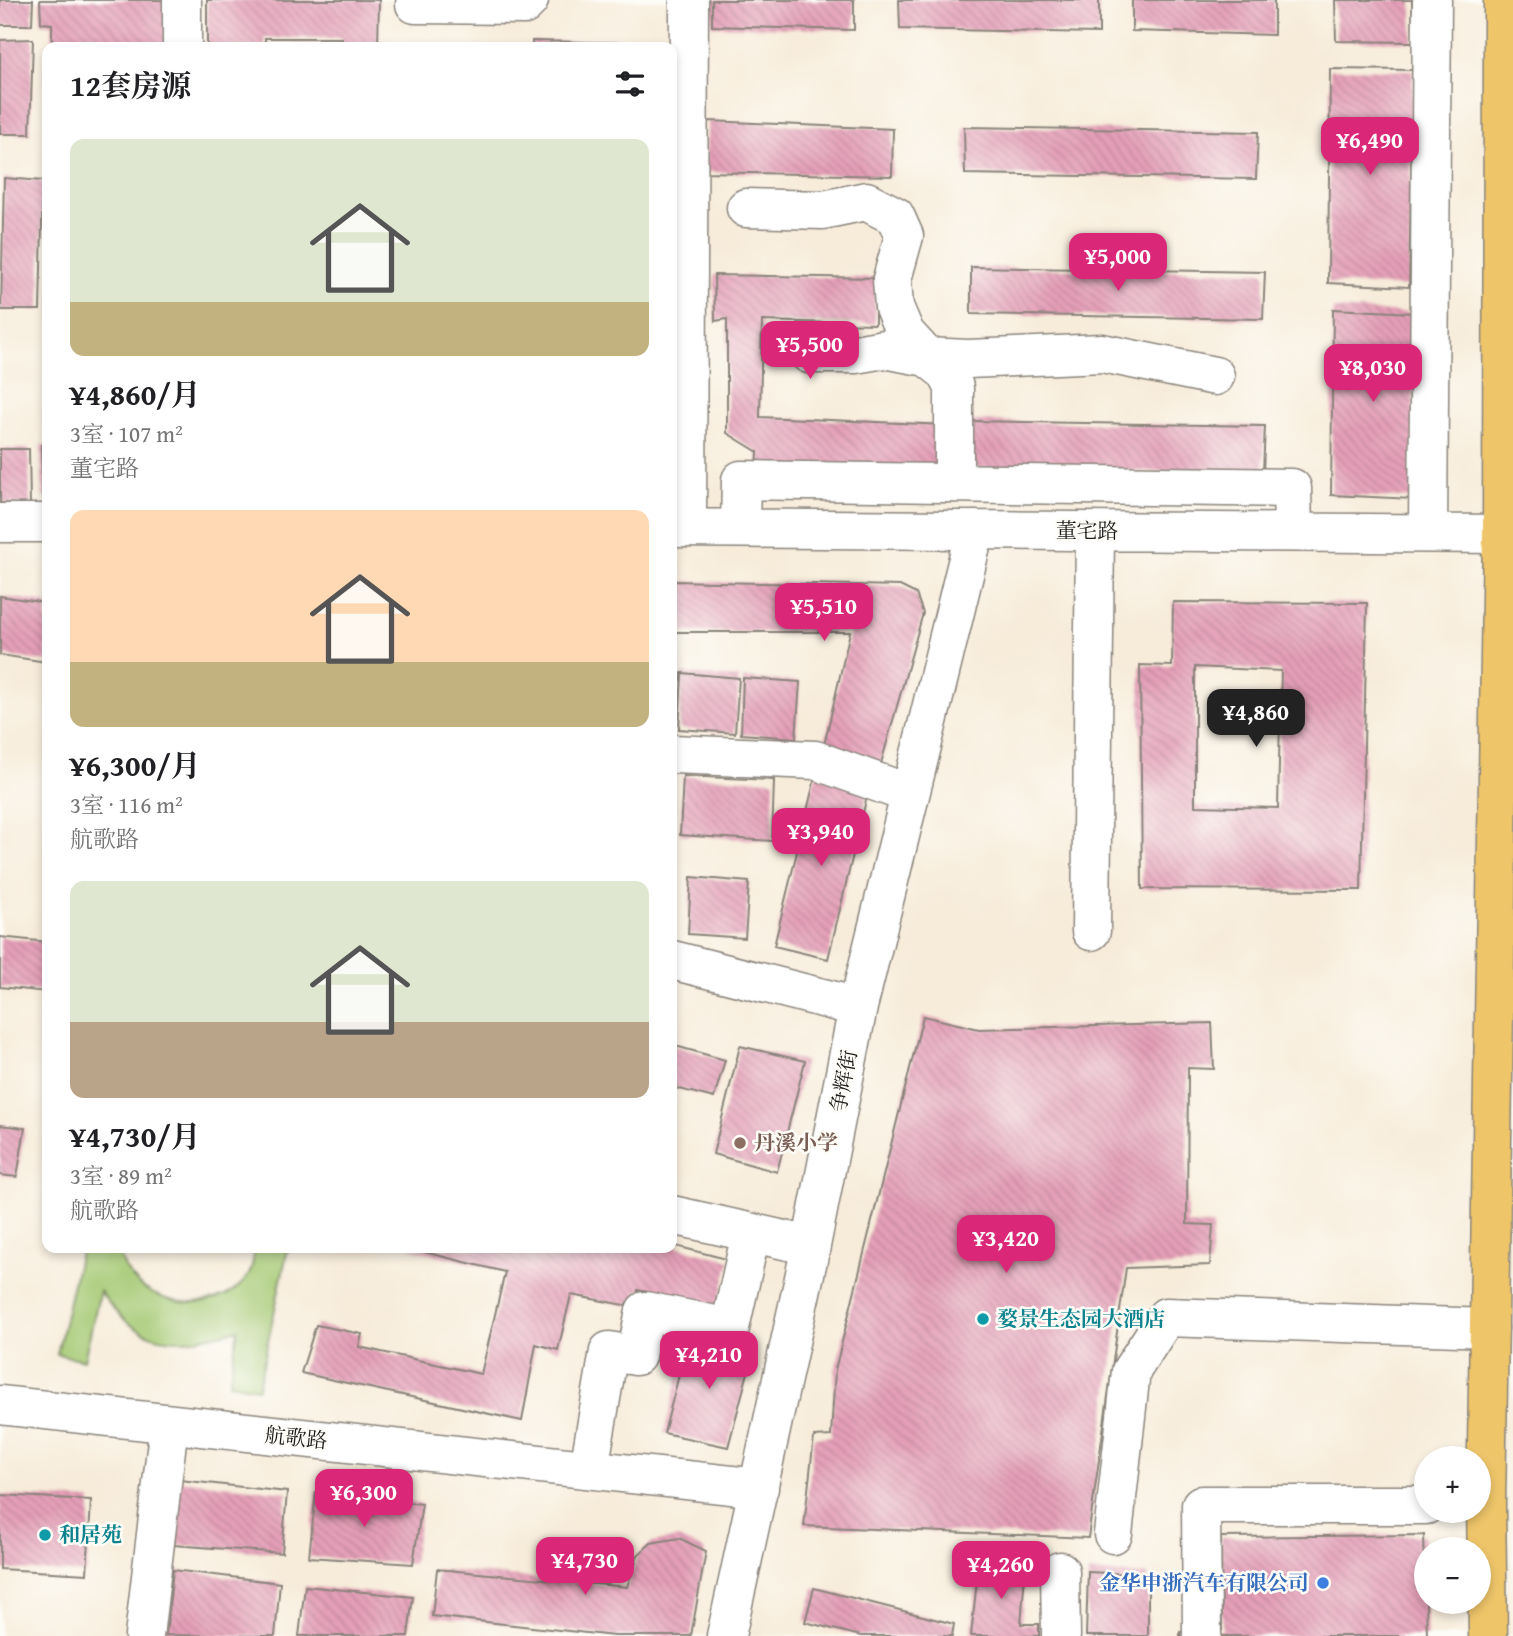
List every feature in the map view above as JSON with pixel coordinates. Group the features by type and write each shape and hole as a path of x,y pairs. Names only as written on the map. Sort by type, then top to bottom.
{"main road":[{"path":"1485,1446 1502,534 1503,0"},
{"path":"1484,1523 1488,1636"}],"street":[{"path":"182,0 183,42"},
{"path":"415,4 524,5 529,0"},
{"path":"680,528 689,0"},
{"path":"1428,531 1432,0"},
{"path":"746,208 822,210 866,201 895,216 904,236 892,279 894,307 905,333 927,357 946,372 954,387 954,483"},
{"path":"809,354 855,354 884,349 927,357 968,359 1101,353 1215,376"},
{"path":"740,528 741,480 1292,488 1293,531"},
{"path":"0,523 42,523"},
{"name":"董宅路","path":"680,528 1428,531 1502,534"},
{"name":"争辉街","path":"726,1636 811,1246 858,1006 975,530"},
{"path":"1091,931 1095,531"},
{"path":"677,754 815,760 911,794"},
{"path":"677,961 858,1006"},
{"path":"677,1216 811,1246"},
{"path":"589,1469 609,1351 636,1356 645,1311 730,1328 751,1233"},
{"path":"1113,1534 1131,1371 1166,1317 1489,1328"},
{"name":"航歌路","path":"0,1405 759,1488"},
{"path":"144,1636 169,1424"},
{"path":"1202,1636 1201,1504 1414,1505"},
{"path":"1060,1571 1061,1636"}],"green space":[{"path":"80,1253 121,1253 125,1267 138,1283 154,1294 174,1301 195,1303 234,1291 248,1276 254,1253 287,1253 258,1388 229,1383 238,1329 196,1339 160,1338 129,1324 100,1291 84,1360 57,1354"}],"building":[{"path":"0,0 33,0 32,25 0,25"},
{"path":"40,0 165,0 165,42 52,42 52,24 41,23"},
{"path":"207,0 379,0 378,42 342,42 342,38 265,38 265,42 207,42"},
{"path":"712,0 854,0 854,30 712,26"},
{"path":"899,0 1099,0 1099,33 900,29"},
{"path":"1132,0 1274,0 1274,35 1132,31"},
{"path":"1335,0 1412,0 1413,42 1336,41"},
{"path":"33,39 30,134 0,134 0,40"},
{"path":"1330,69 1413,70 1409,287 1328,283"},
{"path":"708,121 893,129 892,176 704,172"},
{"path":"964,127 1258,132 1256,179 965,174"},
{"path":"4,178 42,181 40,310 1,310"},
{"path":"971,267 1265,272 1263,319 971,314"},
{"path":"714,275 875,278 875,324 762,321 760,417 946,425 945,472 757,468 758,452 727,433 727,319 715,321"},
{"path":"1333,309 1414,313 1413,499 1331,495"},
{"path":"971,421 1265,426 1263,473 971,468"},
{"path":"0,449 29,449 30,505 0,503"},
{"path":"677,581 900,586 916,594 923,613 880,767 823,750 850,632 677,632"},
{"path":"0,596 42,602 42,661 0,655"},
{"path":"1173,602 1367,603 1361,890 1142,889 1140,665 1172,666","holes":["1195,667 1281,671 1278,808 1195,806"]},
{"path":"682,673 739,678 735,733 679,729"},
{"path":"743,678 800,682 796,738 741,734"},
{"path":"816,774 868,792 828,959 774,946"},
{"path":"683,776 774,780 772,841 680,835"},
{"path":"691,877 749,882 745,938 688,934"},
{"path":"0,937 42,941 42,991 0,987"},
{"name":"婺景生态园大酒店","path":"923,1016 979,1029 1212,1023 1214,1069 1188,1068 1187,1224 1213,1225 1210,1265 1126,1268 1088,1538 804,1526 814,1437 831,1436 835,1370"},
{"path":"677,1046 725,1060 714,1098 677,1088"},
{"path":"740,1046 805,1061 777,1172 713,1154"},
{"path":"0,1125 25,1128 17,1177 0,1175"},
{"path":"677,1246 730,1260 717,1310 638,1290 635,1307 571,1295 558,1350 536,1344 522,1421 301,1373 316,1325 362,1334 359,1347 481,1374 505,1272 428,1253 677,1253"},
{"path":"689,1336 754,1350 728,1447 664,1433"},
{"path":"180,1480 287,1492 282,1553 174,1545"},
{"path":"316,1492 422,1504 413,1564 309,1557"},
{"name":"和居苑","path":"0,1495 91,1500 87,1574 0,1569"},
{"name":"金华申浙汽车有限公司","path":"1424,1535 1414,1537 1414,1614 1426,1614 1427,1636 1180,1636 1180,1632 1222,1630 1221,1537"},
{"path":"679,1538 706,1551 691,1636 614,1636 432,1616 437,1569 627,1587 638,1555 651,1543"},
{"path":"979,1562 1026,1562 1021,1624 1039,1624 1039,1636 971,1636"},
{"path":"173,1570 280,1583 275,1636 166,1635"},
{"path":"1088,1572 1148,1575 1148,1636 1086,1636"},
{"path":"305,1586 413,1597 408,1636 299,1636"},
{"path":"814,1588 954,1624 952,1636 861,1636 805,1622"}],"place":[{"name":"丹溪小学","path":"740,1143"},
{"name":"婺景生态园大酒店","path":"983,1319"},
{"name":"和居苑","path":"45,1535"},
{"name":"金华申浙汽车有限公司","path":"1323,1583"}]}
